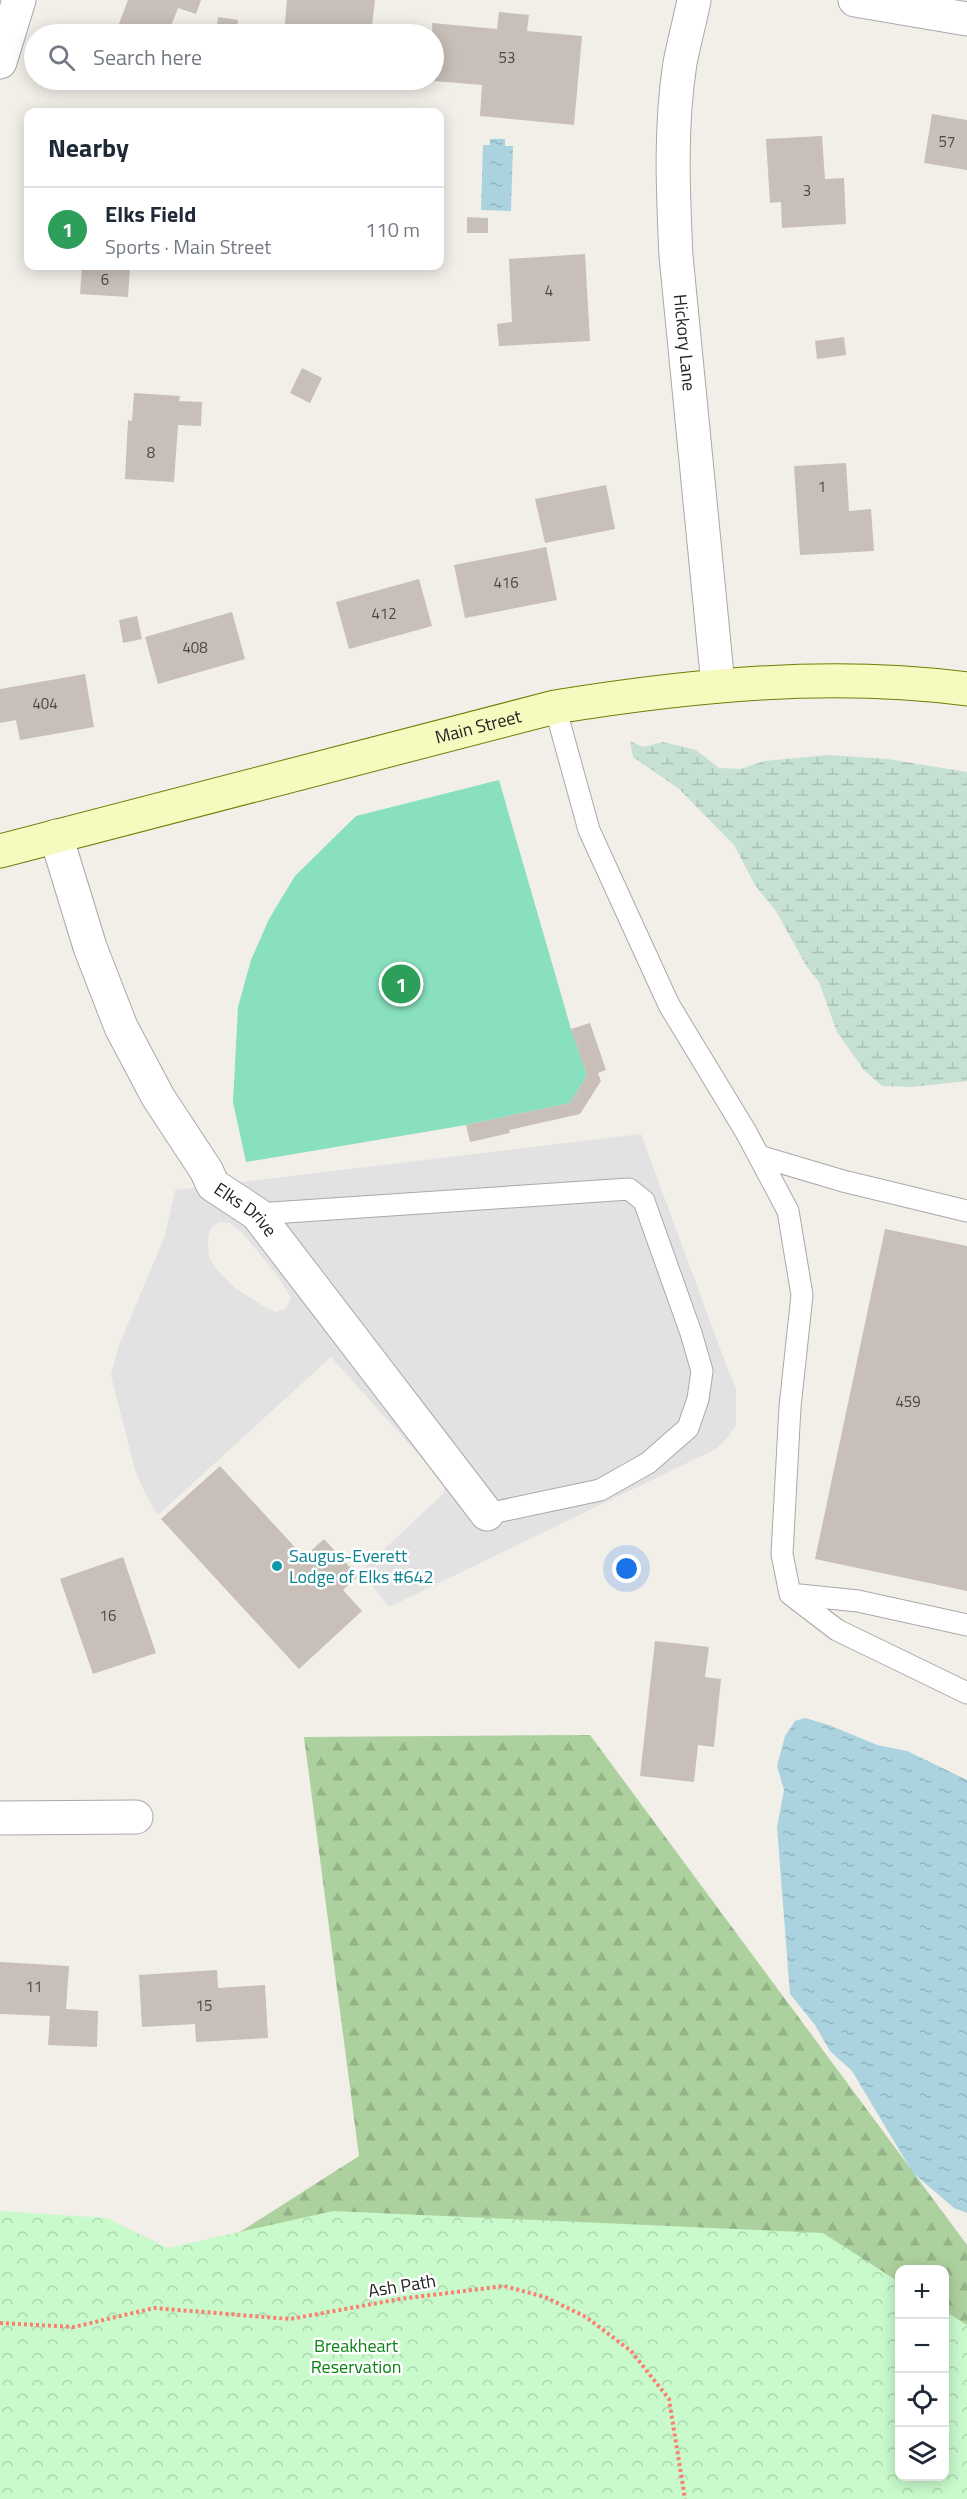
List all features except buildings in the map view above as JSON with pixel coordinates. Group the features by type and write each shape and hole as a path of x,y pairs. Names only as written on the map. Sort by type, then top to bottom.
{"main road":[{"name":"Main Street","path":"0,851 555,706 647,692 797,680 967,690"}],"street":[{"path":"0,62 19,0"},
{"name":"Hickory Lane","path":"694,0 681,62 676,100 673,193 676,256 718,685"},
{"path":"855,0 967,19"},
{"name":"Elks Drive","path":"56,836 90,947 121,1027 152,1087 206,1170 213,1185 257,1215 487,1514"},
{"path":"0,1818 136,1817"}],"lane":[{"path":"555,706 594,840 669,1005 759,1156 788,1211 802,1295 790,1407 782,1542 782,1554 790,1594 837,1630 967,1693"},
{"path":"759,1156 843,1181 967,1211"},
{"path":"257,1215 629,1189 644,1201 691,1333 702,1371 698,1399 688,1428 648,1463 600,1490 487,1514"},
{"path":"790,1594 858,1601 967,1625"}],"path":[{"name":"Ash Path","path":"0,2324 74,2327 154,2308 290,2319 400,2299 504,2286 545,2297 586,2317 631,2351 669,2399 685,2499"}],"green space":[{"path":"630,741 643,747 663,742 696,750 719,768 741,769 764,761 829,755 887,759 967,772 967,1081 913,1087 882,1086 864,1070 837,1032 819,982 807,967 776,911 755,885 734,845 678,788 633,757"},
{"path":"499,780 571,1029 587,1075 570,1103 466,1125 246,1162 233,1102 238,1007 251,960 269,919 295,876 356,816"},
{"path":"590,1735 967,2245 967,2499 0,2499 0,2385 359,2156 304,1737"},
{"name":"Breakheart Reservation","path":"0,2211 107,2218 168,2248 333,2211 823,2233 895,2279 895,2481 949,2481 949,2314 967,2325 967,2499 0,2499"}],"shaded area":[{"path":"641,1134 736,1388 736,1425 716,1449 389,1607 361,1571 444,1493 444,1483 331,1357 158,1515 135,1470 111,1375 119,1345 165,1236 175,1190","holes":["219,1222 230,1223 245,1236 277,1275 291,1298 286,1308 275,1312 235,1288 217,1270 209,1258 210,1229"]}],"water":[{"path":"490,139 505,139 505,146 513,146 511,211 481,210 483,145 490,145"},
{"path":"805,1718 829,1725 877,1745 907,1751 967,1780 967,2213 954,2208 913,2173 852,2071 830,2051 815,2025 790,1994 777,1827 784,1790 777,1766 785,1736 795,1721"}],"place":[{"name":"Elks Field","path":"401,984"},
{"name":"Saugus-Everett Lodge of Elks #642","path":"277,1566"}]}
